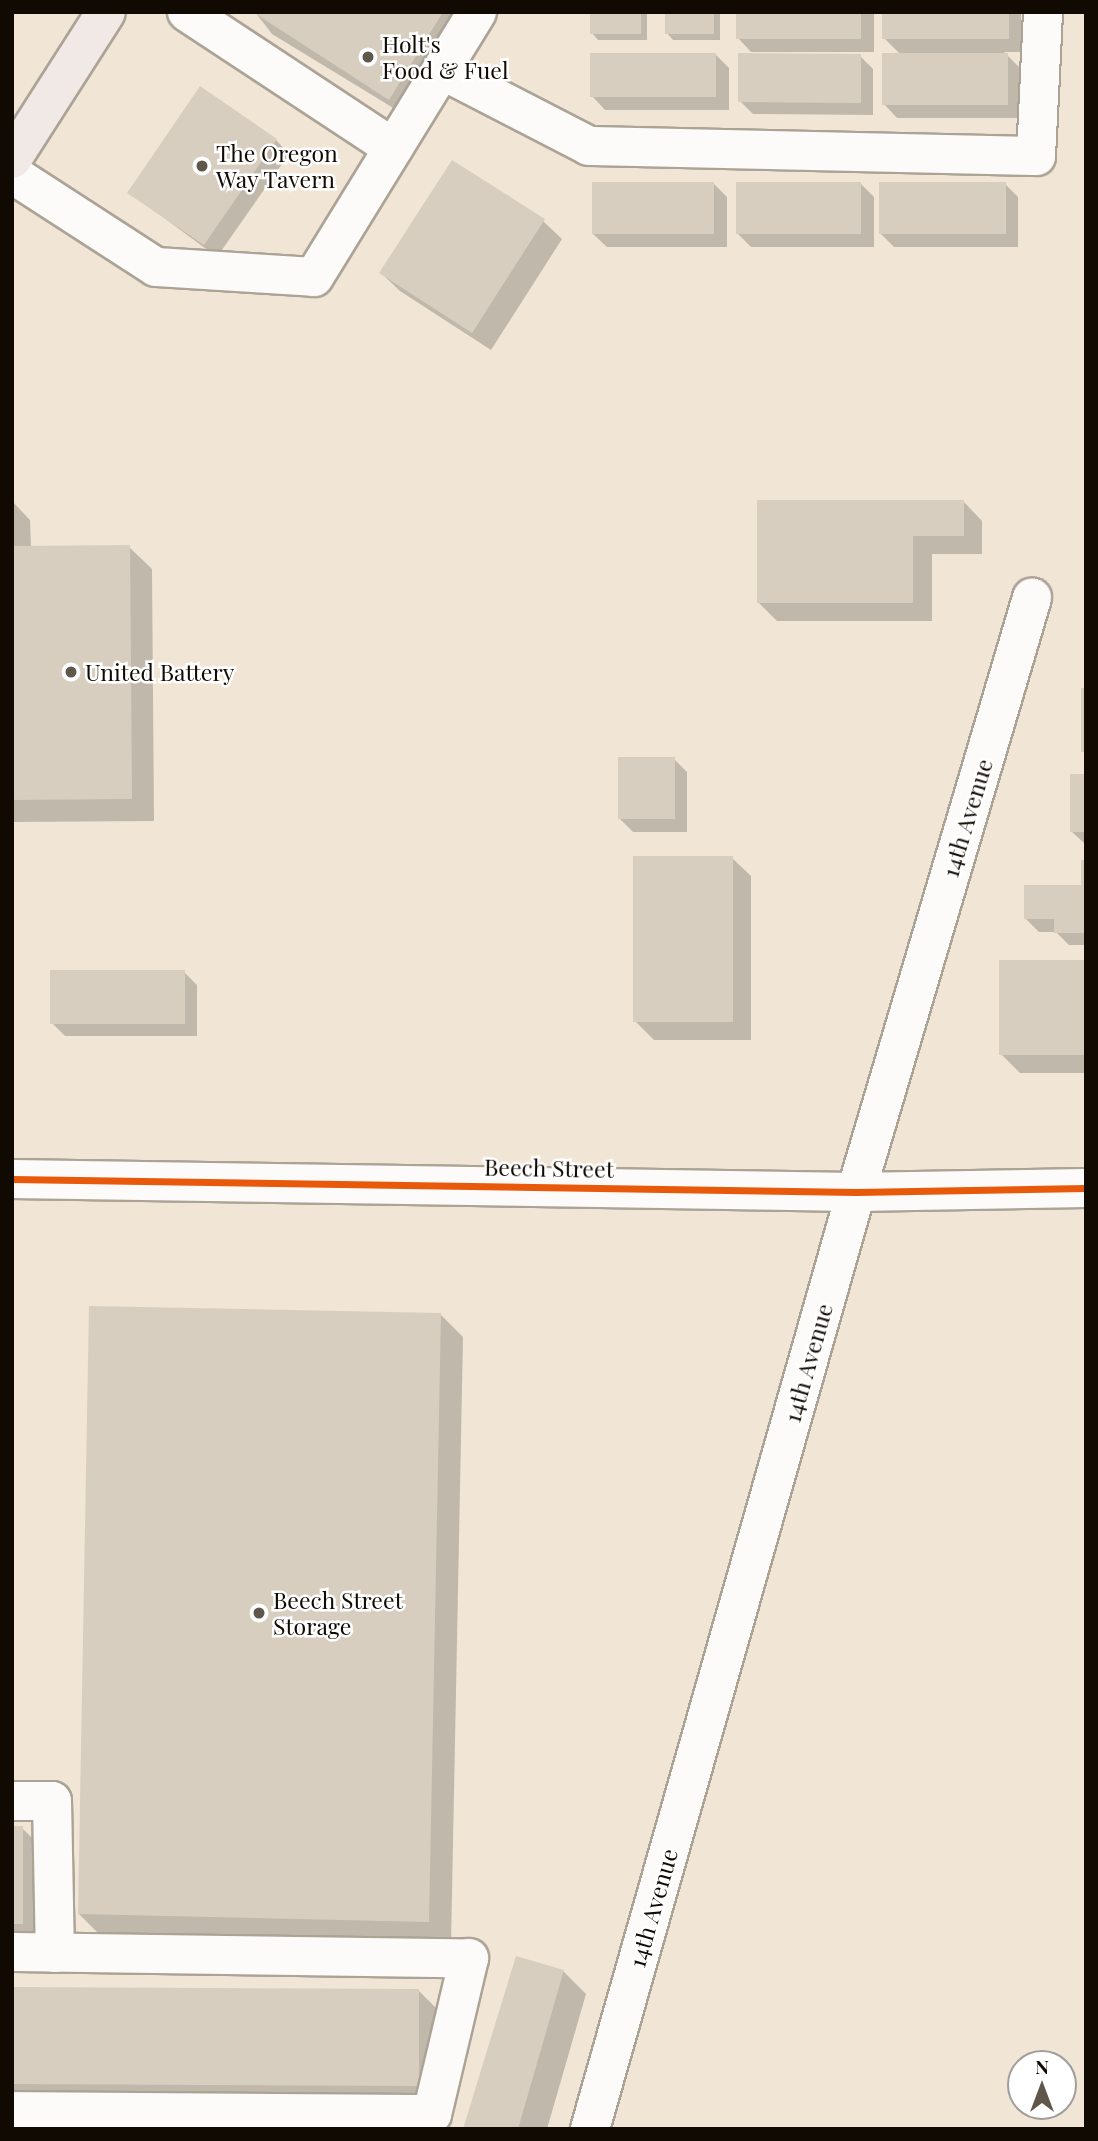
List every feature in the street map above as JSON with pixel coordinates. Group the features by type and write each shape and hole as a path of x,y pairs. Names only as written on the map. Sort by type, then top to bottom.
{"main road":[{"path":"12,159 106,12"}],"street":[{"path":"187,12 393,148"},
{"path":"12,174 156,267 314,277 477,12"},
{"path":"442,70 589,146 1036,156 1044,12"},
{"name":"14th Avenue","path":"590,2129 856,1192 1032,598"},
{"name":"Beech Street","path":"12,1179 856,1192 1086,1188"},
{"path":"12,1801 52,1801 55,1953"},
{"path":"12,1952 469,1958 432,2114 12,2111"}],"building":[{"name":"Holt's Food & Fuel","path":"253,12 443,12 389,100"},
{"path":"590,12 641,12 641,34 590,34"},
{"path":"665,12 714,12 714,34 665,34"},
{"path":"736,12 861,12 861,39 736,39"},
{"path":"882,12 1009,12 1009,39 882,39"},
{"path":"590,53 716,53 716,97 590,97"},
{"path":"738,53 861,54 861,103 738,102"},
{"path":"882,53 1008,53 1008,105 882,105"},
{"name":"The Oregon Way Tavern","path":"200,86 277,139 204,245 127,193"},
{"path":"452,160 545,219 472,333 379,273"},
{"path":"592,182 714,182 714,234 592,234"},
{"path":"736,182 861,182 861,234 736,234"},
{"path":"879,182 1006,182 1006,234 879,234"},
{"path":"757,500 964,500 964,536 913,536 913,603 757,603"},
{"name":"United Battery","path":"130,545 132,799 12,800 12,546"},
{"path":"1081,688 1086,688 1086,752 1081,752"},
{"path":"618,757 675,757 675,819 618,819"},
{"path":"1070,774 1086,774 1086,832 1070,832"},
{"path":"633,856 733,856 733,1022 633,1022"},
{"path":"1081,860 1086,860 1086,933 1054,933 1054,919 1024,919 1024,885 1081,885"},
{"path":"999,960 1086,960 1086,1055 999,1055"},
{"path":"50,970 185,970 185,1024 50,1024"},
{"name":"Beech Street Storage","path":"89,1306 441,1313 429,1922 78,1914"},
{"path":"12,1826 23,1826 23,1924 12,1924"},
{"path":"516,1956 564,1970 518,2129 463,2129"},
{"path":"12,1987 419,1989 419,2086 12,2084"}],"cycle path":[{"path":"12,1179 856,1192 1086,1188"}],"place":[{"name":"Holt's Food & Fuel","path":"368,57"},
{"name":"The Oregon Way Tavern","path":"202,166"},
{"name":"United Battery","path":"71,672"},
{"name":"Beech Street Storage","path":"259,1613"}]}
